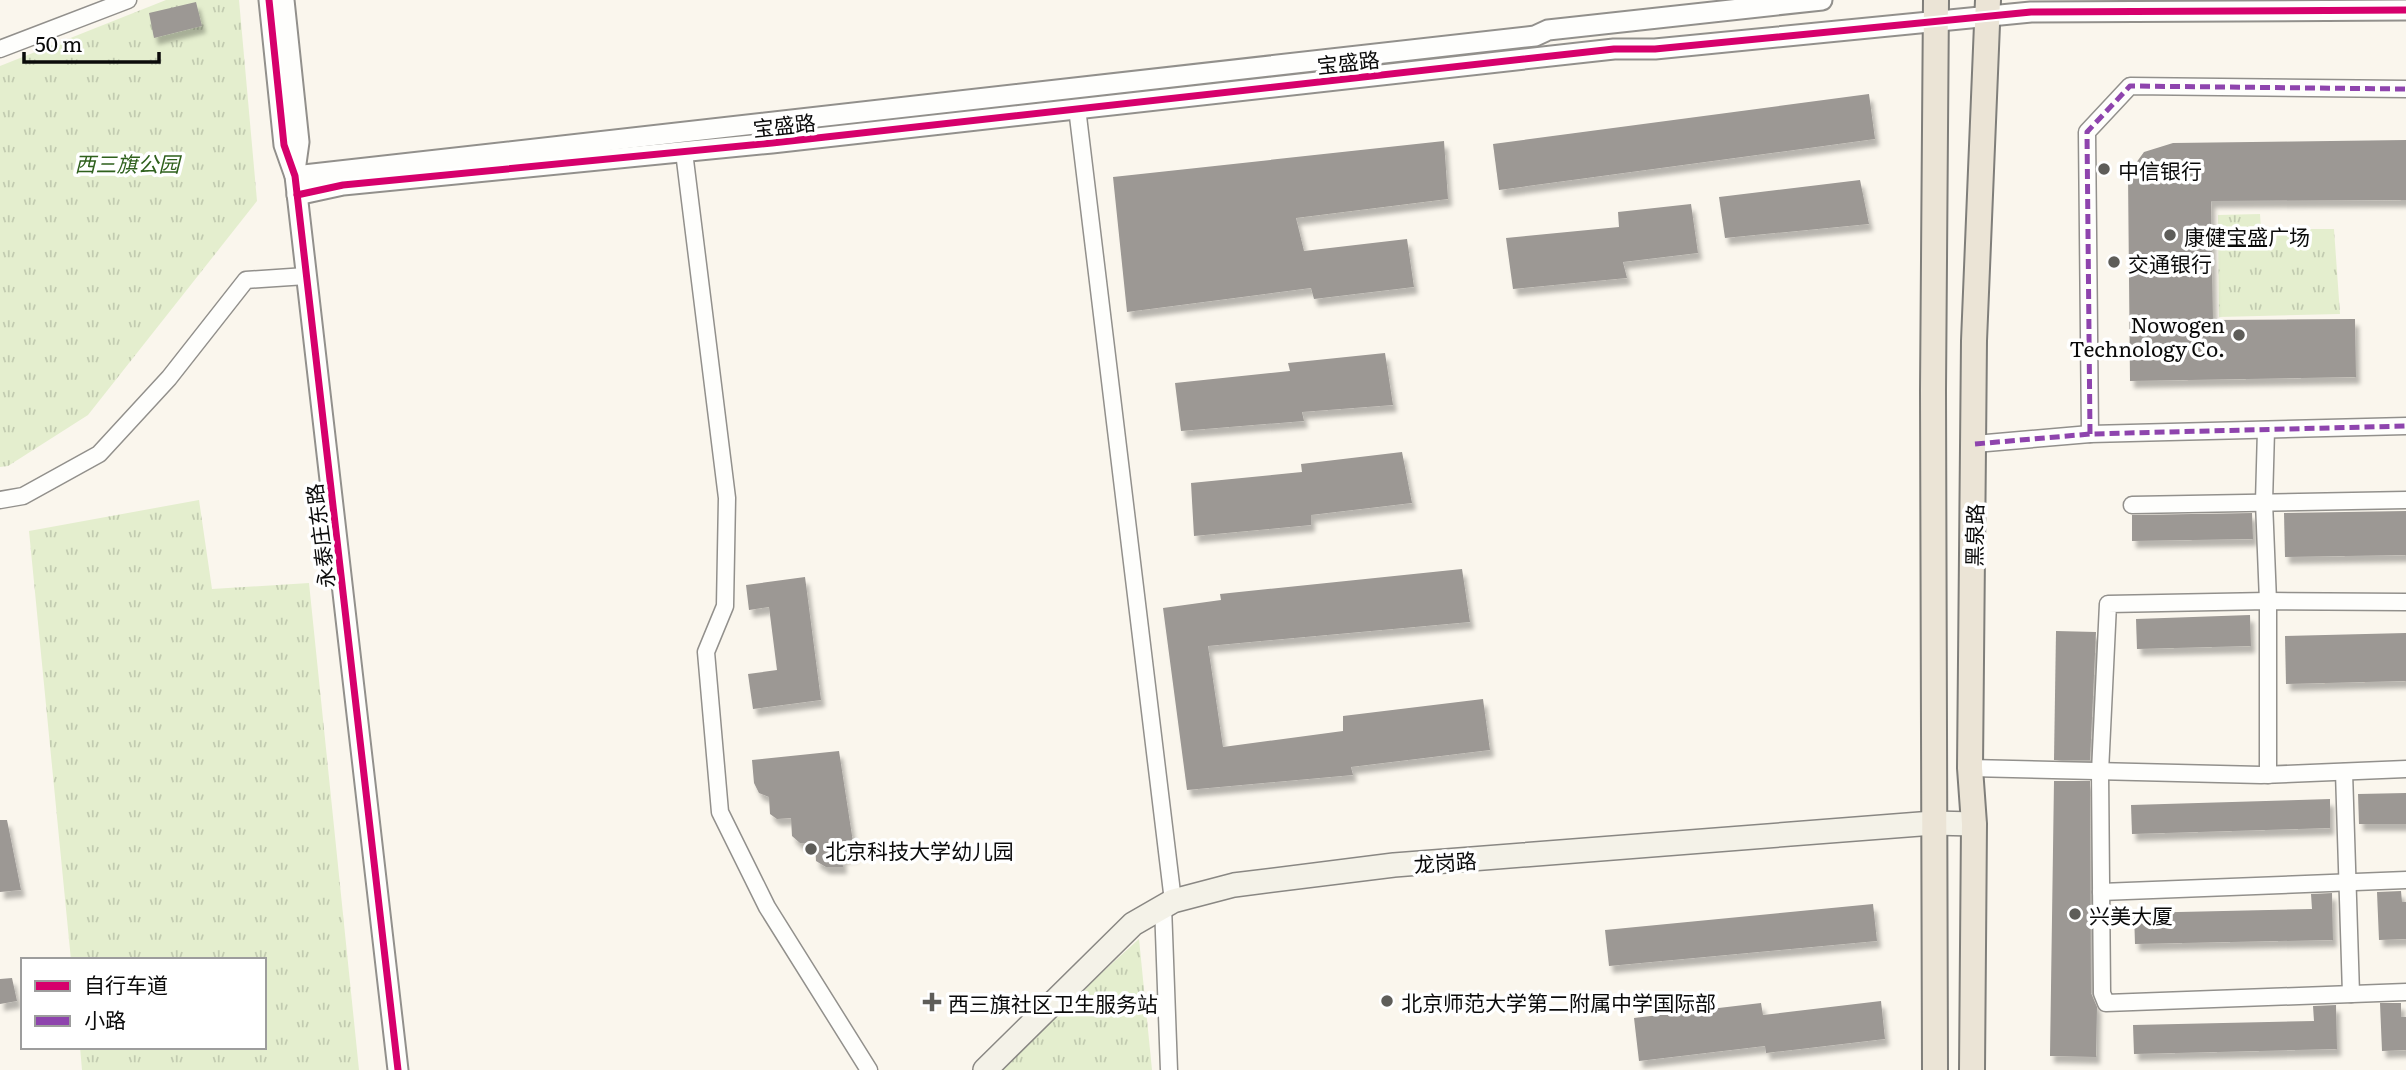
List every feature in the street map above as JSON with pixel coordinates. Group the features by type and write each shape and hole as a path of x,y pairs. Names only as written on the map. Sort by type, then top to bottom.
{"main road":[{"name":"黑泉路","path":"1972,1070 1974,824 1970,768 1974,341 1988,8"},
{"name":"黑泉路","path":"1934,1070 1935,10"},
{"name":"龙岗路","path":"985,1070 1133,924 1168,903 1234,885 1394,865 1933,823 1974,824"}],"street":[{"path":"0,49 128,0"},
{"name":"永泰庄东路","path":"269,0 284,145 296,185"},
{"name":"永泰庄东路","path":"284,0 299,142 296,185 398,1070"},
{"name":"宝盛路","path":"296,185 1535,36 1548,30 1822,0"},
{"name":"宝盛路","path":"296,185 343,186 684,152 1614,49 1655,49 1935,10 2406,10"},
{"path":"2090,434 2087,132 2130,86 2406,89"},
{"path":"1077,108 1168,903 1169,1070"},
{"path":"684,152 727,498 725,606 706,652 720,813 767,906 869,1070"},
{"path":"0,499 23,496 99,454 169,378 246,279 306,276"},
{"path":"1975,443 2090,434 2406,426"},
{"path":"2266,430 2261,502 2268,601 2268,775"},
{"path":"2132,505 2406,500"},
{"path":"2406,602 2108,604 2100,772 2102,993 2106,1003 2406,992"},
{"path":"1970,768 2268,775 2406,769"},
{"path":"2344,772 2351,995"},
{"path":"2101,892 2406,880"}],"green space":[{"name":"西三旗公园","path":"166,0 239,0 257,201 88,415 8,466 0,467 0,66"},
{"path":"2260,214 2261,229 2334,229 2340,314 2219,317 2218,215"},
{"path":"199,500 212,589 309,583 359,1070 82,1070 80,1049 266,1049 266,958 71,958 29,531"},
{"path":"1139,939 1152,1070 1002,1070 1054,1016"}],"building":[{"path":"196,2 202,26 154,38 149,13"},
{"path":"1869,94 1875,139 1499,190 1493,144"},
{"name":"康健宝盛广场","path":"2406,140 2406,200 2211,201 2213,320 2355,319 2356,377 2130,381 2128,174 2144,152 2173,143"},
{"path":"1444,141 1448,199 1296,218 1304,251 1407,239 1414,287 1314,299 1311,288 1127,312 1113,177"},
{"path":"1860,180 1869,224 1725,238 1719,197"},
{"path":"1691,204 1698,253 1623,262 1627,278 1513,289 1506,238 1619,227 1618,212"},
{"path":"1385,353 1393,405 1302,412 1304,421 1181,431 1175,383 1290,371 1288,363"},
{"path":"1402,452 1412,503 1311,515 1311,525 1194,536 1191,483 1302,472 1301,464"},
{"path":"2406,511 2406,555 2285,557 2284,513"},
{"path":"2252,513 2253,539 2132,541 2132,515"},
{"path":"1462,569 1470,622 1208,646 1223,747 1343,731 1343,716 1483,699 1490,750 1351,767 1353,775 1187,790 1163,608 1221,600 1220,594"},
{"path":"805,577 821,700 753,709 748,674 777,670 769,607 749,610 746,585"},
{"path":"2250,615 2251,646 2137,649 2136,619"},
{"path":"2056,631 2096,632 2090,760 2054,760"},
{"path":"2406,633 2406,681 2286,684 2285,636"},
{"path":"839,751 855,855 842,857 843,867 826,867 816,861 815,843 800,843 792,836 791,818 777,819 770,814 769,797 759,793 754,783 752,760"},
{"path":"2054,781 2090,781 2091,993 2097,1007 2096,1057 2050,1056"},
{"path":"2406,793 2406,824 2359,824 2358,794"},
{"path":"2330,799 2330,828 2132,834 2131,805"},
{"path":"0,820 7,820 21,890 0,892"},
{"path":"2401,891 2402,902 2406,902 2406,939 2379,940 2377,892"},
{"path":"2332,893 2333,940 2135,944 2134,913 2312,909 2311,894"},
{"path":"1873,904 1877,941 1609,966 1605,930"},
{"path":"12,978 17,1001 0,1004 0,979"},
{"path":"1881,1001 1885,1039 1766,1053 1765,1046 1639,1061 1634,1018 1761,1003 1763,1015"},
{"path":"2380,1003 2401,1003 2401,1017 2406,1017 2406,1050 2382,1051"},
{"path":"2336,1005 2337,1049 2134,1054 2133,1025 2314,1021 2313,1006"}],"marked path":[{"path":"2090,434 2087,132 2130,86 2406,89"},
{"path":"1975,444 2090,434 2406,426"}],"cycle path":[{"path":"269,0 284,145 295,176 398,1070"},
{"path":"297,195 343,185 772,143 1614,49 1655,49 2031,12 2406,10"}],"place":[{"name":"中信银行","path":"2104,169"},
{"name":"康健宝盛广场","path":"2170,235"},
{"name":"交通银行","path":"2114,262"},
{"name":"Nowogen Technology Co.","path":"2239,335"},
{"name":"北京科技大学幼儿园","path":"811,849"},
{"name":"兴美大厦","path":"2075,914"},
{"name":"北京师范大学第二附属中学国际部","path":"1387,1001"},
{"name":"西三旗社区卫生服务站","path":"932,1002"}]}
